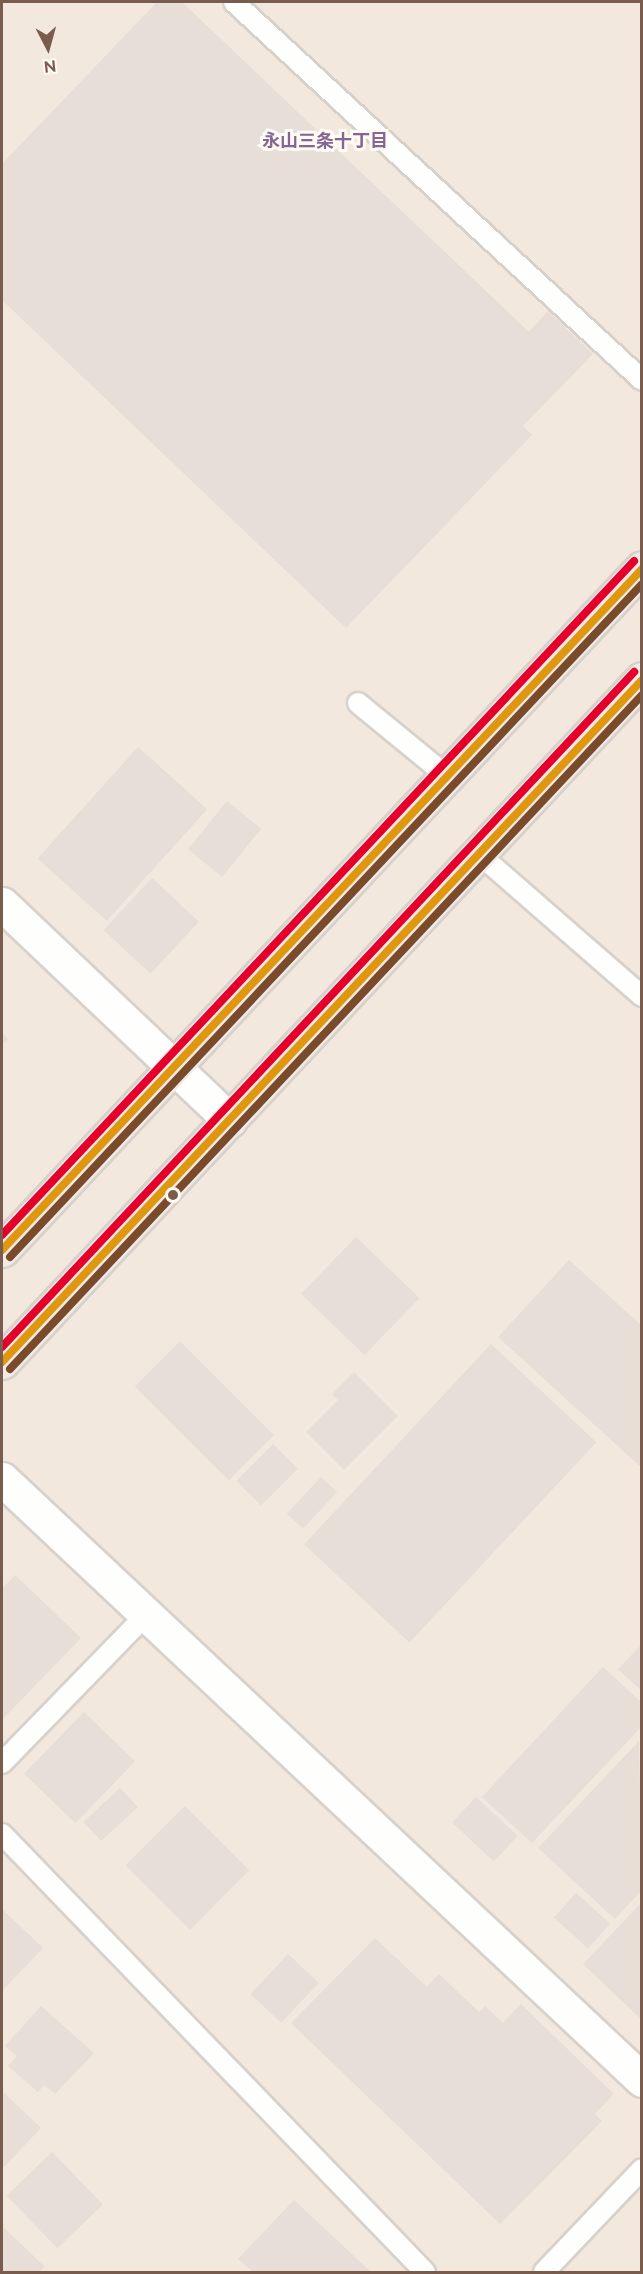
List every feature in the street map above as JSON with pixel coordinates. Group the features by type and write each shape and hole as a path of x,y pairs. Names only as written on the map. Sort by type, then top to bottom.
{"highway":[{"path":"2,1250 642,568"},
{"path":"2,1362 642,679"}],"street":[{"path":"2,904 230,1120"},
{"path":"2,1479 642,2080"}],"lane":[{"path":"234,2 642,380"},
{"path":"358,703 447,776"},
{"path":"479,854 642,996"},
{"path":"2,1763 146,1615"},
{"path":"2,1834 425,2272"},
{"path":"544,2272 642,2169"}],"shaded area":[{"path":"2,2 641,2 641,2272 2,2272"}],"building":[{"path":"157,2 182,2 529,332 548,311 593,354 523,426 532,435 346,628 2,300 2,164"},
{"path":"138,747 207,809 107,921 38,858"},
{"path":"227,801 261,829 222,877 188,849"},
{"path":"152,878 199,922 150,974 104,930"},
{"path":"2,1033 8,1039 2,1045"},
{"path":"356,1237 419,1298 364,1355 301,1294"},
{"path":"569,1260 642,1326 642,1468 498,1337"},
{"path":"180,1341 274,1435 229,1480 135,1386"},
{"path":"491,1344 596,1442 409,1643 304,1544"},
{"path":"354,1372 398,1416 344,1470 306,1432 338,1400 332,1394"},
{"path":"273,1444 298,1469 261,1506 236,1481"},
{"path":"321,1477 337,1492 303,1529 287,1514"},
{"path":"15,1575 81,1638 2,1720 2,1589"},
{"path":"642,1644 642,1691 618,1669"},
{"path":"603,1667 642,1703 642,1726 532,1843 482,1797"},
{"path":"84,1712 135,1761 75,1823 24,1774"},
{"path":"639,1741 642,1890 615,1919 538,1848"},
{"path":"120,1788 138,1807 101,1841 83,1822"},
{"path":"476,1797 518,1836 494,1861 452,1823"},
{"path":"185,1806 249,1870 190,1930 126,1865"},
{"path":"576,1893 610,1924 588,1948 554,1918"},
{"path":"642,1902 642,2020 583,1964"},
{"path":"2,1909 43,1948 2,1991"},
{"path":"375,1938 427,1987 439,1974 479,2012 485,2006 503,2023 521,2004 614,2094 595,2114 602,2121 500,2224 291,2023"},
{"path":"288,1954 319,1983 281,2023 250,1994"},
{"path":"41,2006 94,2053 55,2094 44,2085 38,2092 8,2066 17,2056 5,2046"},
{"path":"2,2091 41,2128 2,2169"},
{"path":"52,2152 103,2205 57,2248 7,2196"},
{"path":"294,2200 371,2272 253,2272 238,2259"},
{"path":"2,2226 45,2267 39,2272 2,2272"}],"transit line":[{"path":"2,1235 634,561"},
{"path":"2,1250 642,569"},
{"path":"10,1257 642,584"},
{"path":"2,1347 634,672"},
{"path":"2,1362 642,680"},
{"path":"10,1369 642,695"}],"district":[{"name":"永山三条十丁目","path":"325,141"}]}
